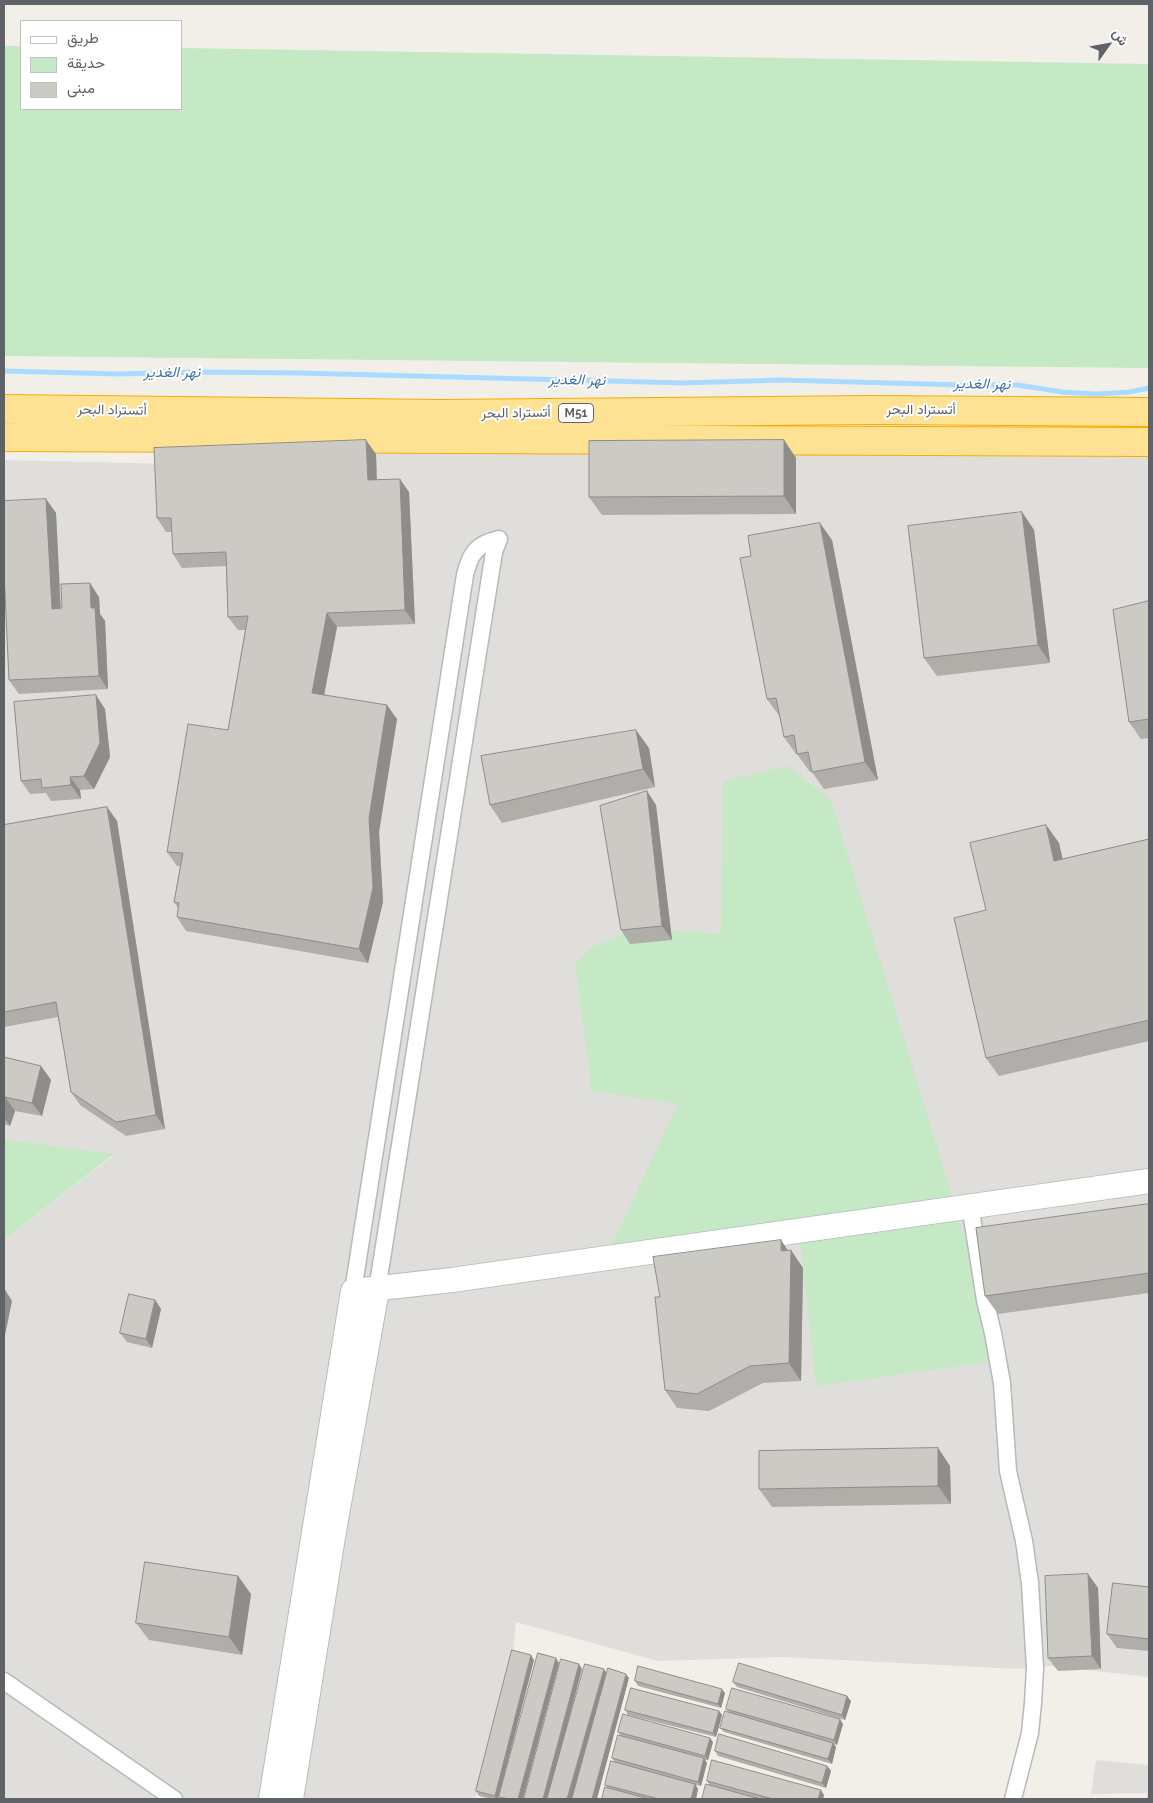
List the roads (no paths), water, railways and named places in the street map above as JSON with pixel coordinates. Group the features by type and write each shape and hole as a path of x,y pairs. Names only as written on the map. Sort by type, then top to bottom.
{"highway":[{"name":"أتستراد البحر","path":"4,409 440,414 873,410 1149,412"},
{"name":"أتستراد البحر","path":"4,437 1149,442"}],"street":[{"path":"271,1799 465,575 470,557 480,547 499,539 494,552 377,1290 334,1531 291,1799"},
{"path":"449,683 472,689"},
{"path":"443,717 466,722"},
{"path":"401,986 424,990"},
{"path":"352,1291 377,1290 461,1279 1149,1180"},
{"path":"970,1205 985,1300 1002,1383 1008,1471 1024,1541 1031,1592 1035,1668 1030,1733 1013,1799"},
{"path":"4,1681 174,1799"}],"waterway":[{"name":"نهر الغدير","path":"4,371 118,374 201,372 300,373 684,383 782,380 1018,385 1062,392 1097,394 1129,392 1149,388"}]}
